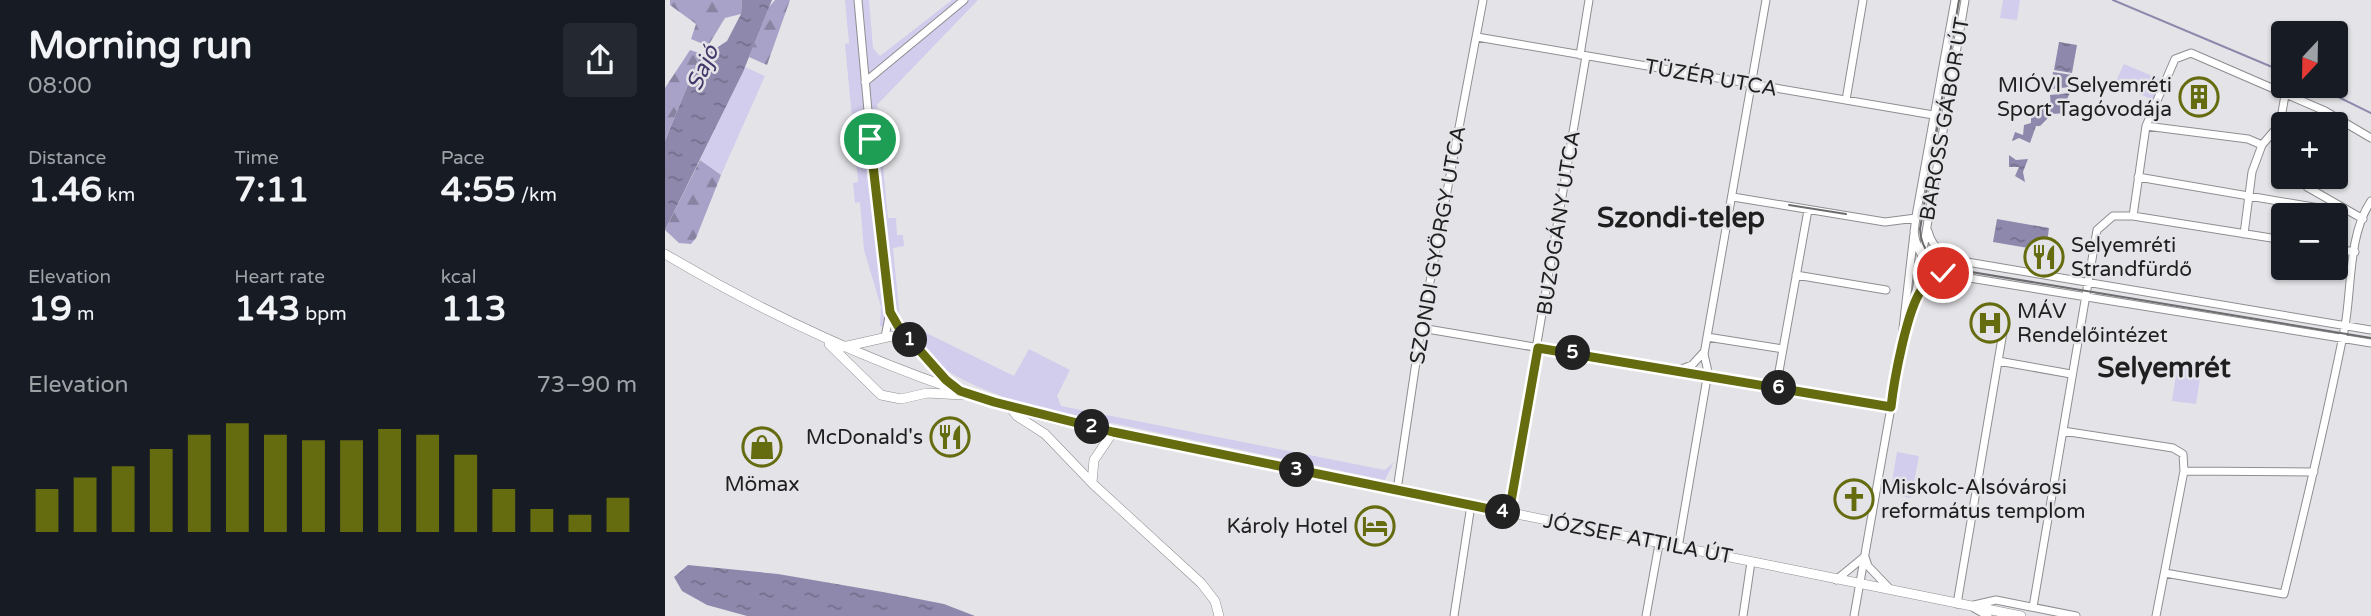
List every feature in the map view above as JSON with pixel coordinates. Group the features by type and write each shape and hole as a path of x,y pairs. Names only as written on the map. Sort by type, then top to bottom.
{"main road":[{"name":"JÓZSEF ATTILA ÚT","path":"669,256 843,347 924,379 1011,408 1397,491 2021,616"},
{"path":"890,312 908,338 960,391"},
{"path":"823,338 875,392 887,398 901,399 915,394 972,395"},
{"path":"843,347 883,338 908,338"},
{"path":"866,381 863,366 865,356 883,338"},
{"path":"915,394 924,379 926,358"},
{"path":"1011,408 1017,416 1039,429 1093,484 1202,583 1215,601 1219,616"},
{"path":"1093,484 1094,460 1113,432"},
{"path":"1070,458 1083,463 1094,460"}],"street":[{"path":"858,0 890,312 883,338"},
{"path":"865,82 964,0"},
{"name":"SZONDI GYÖRGY UTCA","path":"1397,491 1421,328 1483,0"},
{"name":"BUZOGÁNY UTCA","path":"1509,513 1538,348 1583,56 1589,0"},
{"path":"1678,548 1707,376 1704,360 1707,341 1766,0"},
{"path":"1846,100 1863,0"},
{"name":"BAROSS GÁBOR ÚT","path":"1854,616 1899,362 1916,218 1955,0"},
{"name":"BAROSS GÁBOR ÚT","path":"1899,362 1913,307 1965,0"},
{"name":"TÜZÉR UTCA","path":"1477,37 1945,117"},
{"path":"2133,216 2146,126 2175,59 2182,54 2191,53 2271,88"},
{"path":"2244,234 2252,173 2262,145 2280,124 2284,98"},
{"path":"2294,98 2325,111 2371,138"},
{"path":"2146,126 2248,139 2262,145"},
{"path":"2138,177 2289,203"},
{"path":"2310,189 2333,203"},
{"path":"1733,197 1885,222 1916,218"},
{"path":"2165,573 2284,594 2343,336 2355,252 2363,219 2371,201"},
{"path":"1776,388 1808,210"},
{"path":"2348,212 2363,219"},
{"path":"2033,607 2097,230 2113,216 2133,216 2271,238"},
{"path":"1927,224 1929,238 1936,248 1967,262"},
{"path":"1914,231 1922,257 1928,264 1951,275 2343,336 2371,343"},
{"path":"2348,251 2355,252"},
{"path":"1907,286 1919,269 1928,264 1942,261 1967,262 2371,330"},
{"path":"1796,275 1886,289"},
{"path":"1913,307 1927,284 1938,277 1951,275"},
{"path":"1421,328 1891,407"},
{"path":"1957,604 2003,332"},
{"path":"1672,370 1692,365 1707,341"},
{"path":"1707,341 1783,349"},
{"path":"1998,361 2071,374"},
{"path":"2063,431 2173,448 2183,454 2184,471 2156,616"},
{"path":"2184,471 2314,472"},
{"path":"1454,616 1471,505"},
{"path":"1646,616 1659,544"},
{"path":"1836,580 1865,556 1868,566 1892,591"},
{"path":"1743,616 1751,562"},
{"path":"1970,606 1996,600 2075,616"},
{"path":"1970,606 1988,616"}],"shaded area":[{"path":"845,0 869,0 873,48 880,56 952,0 978,0 877,105 888,218 896,218 897,235 903,235 904,246 893,248 900,320 1014,376 1029,349 1070,370 1057,396 1061,406 1385,470 1394,462 1385,480 1026,405 956,376 928,355 911,334 880,326 881,307 864,250 860,202 855,203 853,183 858,182 845,44 849,43"},
{"path":"2003,0 2020,0 2017,20 2000,18"},
{"path":"2124,64 2162,80 2153,100 2115,83"},
{"path":"745,67 765,76 721,175 700,160"},
{"path":"2178,362 2202,365 2196,404 2172,401"},
{"path":"1897,452 1919,456 1911,498 1890,494"}],"green space":[{"path":"670,0 742,0 741,14 725,18 708,46 691,39 696,24 670,5"},
{"path":"775,0 790,0 767,65 749,57 769,7"},
{"path":"690,50 706,55 698,60 665,141 665,88"},
{"path":"700,160 721,175 696,238 691,244 679,243 665,230"}],"water":[{"name":"Sajó","path":"742,0 772,0 743,72 665,230 665,141 698,60 727,41 741,14"},
{"path":"2059,42 2077,45 2072,73 2054,70"},
{"path":"2053,72 2072,75 2070,87 2051,89"},
{"path":"2070,93 2065,103 2066,113 2052,114 2040,126 2036,126 2030,143 2019,138 2012,141 2015,132 2023,135 2024,125 2031,123 2031,114 2040,114 2041,106 2051,108 2050,95"},
{"path":"2009,155 2016,160 2028,159 2023,172 2025,182 2015,176 2019,167 2009,167"},
{"path":"1997,219 2049,228 2046,251 1993,242"},
{"path":"688,565 778,574 883,592 944,604 975,616 747,616 707,605 682,591 674,577"}],"waterway":[{"path":"2113,0 2271,67"},
{"path":"2340,98 2371,113"}],"tram line":[{"path":"1959,0 1920,229 1923,243 1934,259 1953,269 2371,338"},
{"path":"1789,205 1846,214"}],"place":[{"name":"MIÓVI Selyemréti Sport Tagóvodája","path":"2199,97"},
{"name":"Selyemréti Strandfürdő","path":"2044,257"},
{"name":"MÁV Rendelőintézet","path":"1990,323"},
{"name":"McDonald's","path":"950,437"},
{"name":"Mömax","path":"762,447"},
{"name":"Miskolc-Alsóvárosi református templom","path":"1854,499"},
{"name":"Károly Hotel","path":"1375,526"}],"district":[{"name":"Szondi-telep","path":"1681,218"},
{"name":"Selyemrét","path":"2164,368"}],"route":[{"path":"870,139 883,273 890,312 898,326 918,346 935,370 960,391 1065,422 1509,513 1538,348 1891,407 1913,307 1927,284 1938,277 1951,275 1943,273"}]}
